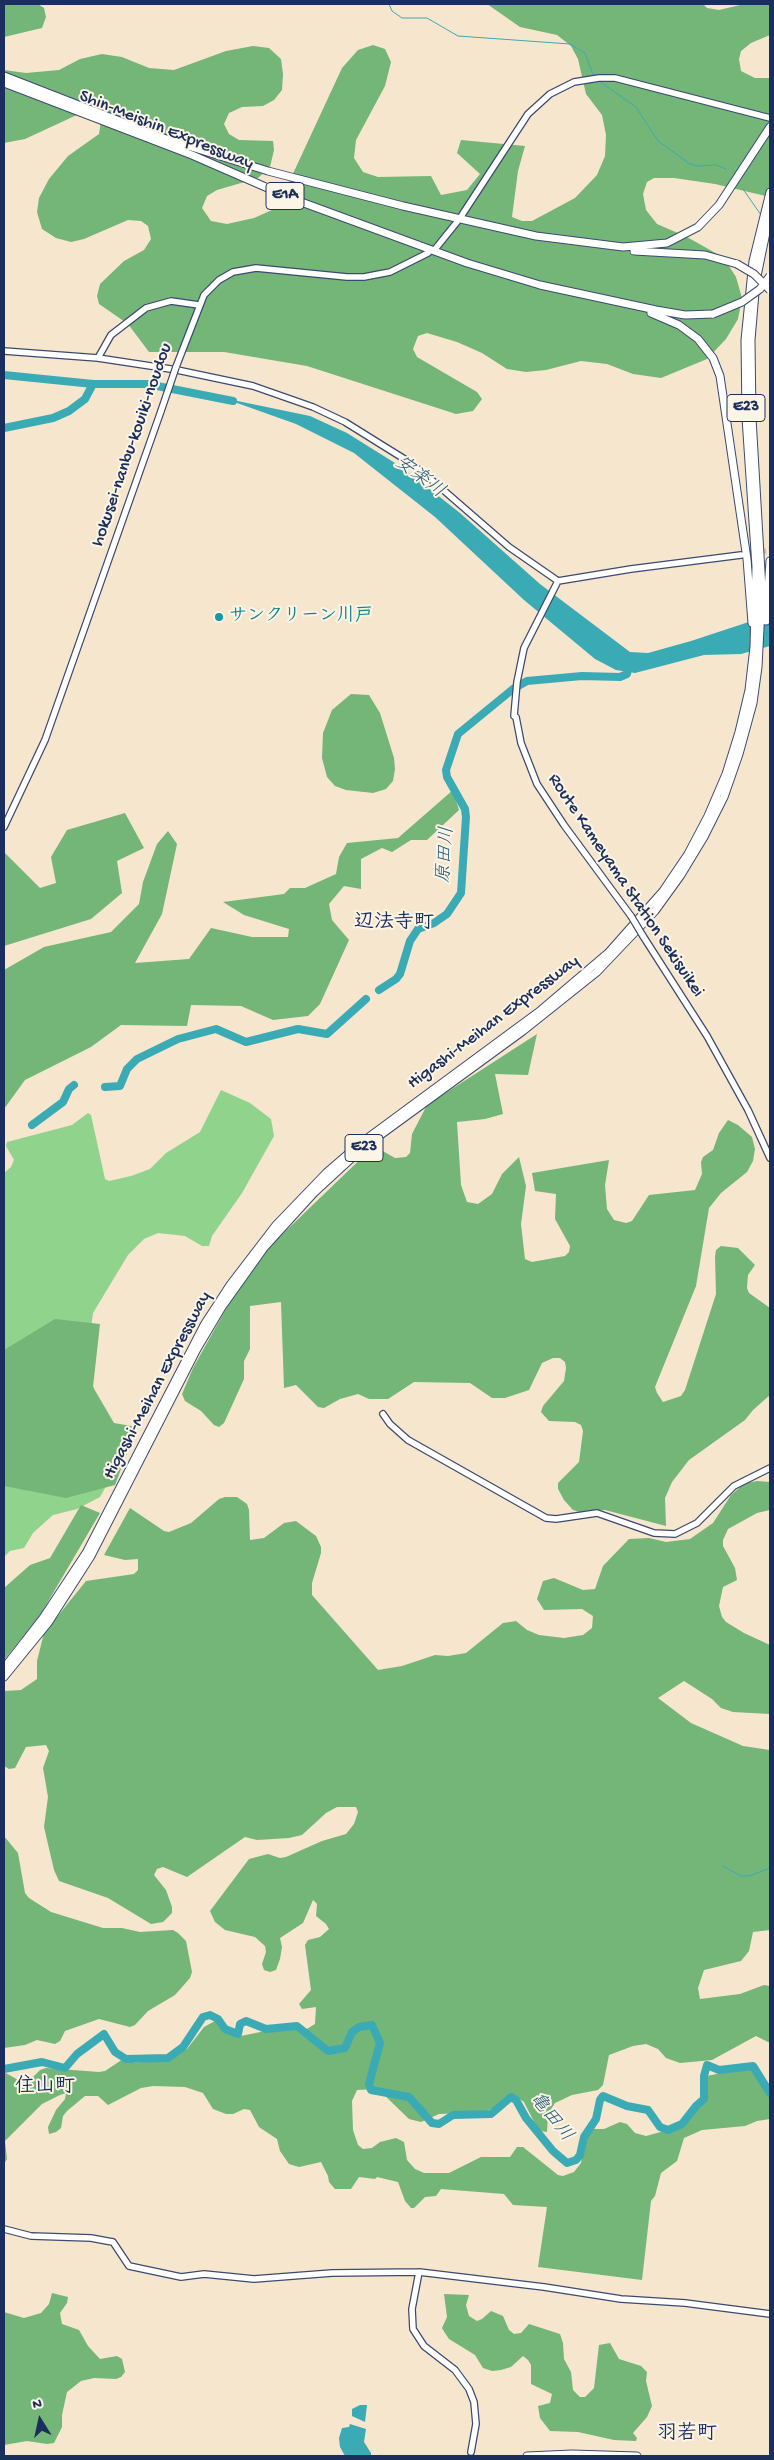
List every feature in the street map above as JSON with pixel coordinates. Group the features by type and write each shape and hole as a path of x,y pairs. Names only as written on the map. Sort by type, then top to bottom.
{"highway":[{"name":"Shin-Meishin Expressway","path":"4,76 106,117 227,160 328,187 463,217"},
{"name":"Shin-Meishin Expressway","path":"4,82 192,155 338,217 501,273 573,292"},
{"name":"E1A","path":"463,217 536,236 602,246 640,247 676,240 698,227 719,205 770,127"},
{"name":"Higashi-Meihan Expressway","path":"4,1677 48,1623 91,1556 197,1349 222,1307 250,1268 298,1210 347,1162 409,1113 562,1002 602,967 643,925 682,875 714,820 733,774 752,703 757,668 759,590 751,356 754,295 770,192"},
{"path":"463,217 515,236 570,246 714,256 737,264 754,274 770,290"},
{"path":"573,292 674,314 713,314 742,302 760,289 770,276"},
{"path":"573,292 658,316 680,325 702,343 713,358 720,376 738,499 759,590 757,668"},
{"path":"759,590 770,561"},
{"name":"Higashi-Meihan Expressway","path":"4,1668 43,1618 86,1553 204,1325 234,1278 276,1225 321,1178 362,1142 575,982 624,937 663,891 695,842 718,795 739,732 757,668"},
{"path":"527,2456 572,2454 637,2456"}],"street":[{"path":"463,217 519,126 538,104 558,88 586,80 615,78 769,117"},
{"path":"436,248 457,222"},
{"name":"hokusei-nanbu-kouiki-noudou","path":"4,827 46,740 176,367 199,305 212,286 227,274 238,270 271,269 364,277 390,272 428,253"},
{"path":"98,358 111,335 146,308 171,301 199,305"},
{"path":"4,351 98,358 177,370 253,386 300,401 345,422 377,440 426,475 509,547 558,581 741,555"},
{"name":"Route Kameyama Station Sekisuikei","path":"558,581 524,648 515,694 514,716 516,717 521,743 537,784 564,825 631,916 707,1036 748,1110 770,1158"},
{"path":"382,1414 408,1440 546,1518 556,1519 597,1513 654,1533 675,1534 696,1523 734,1486 770,1468"},
{"path":"4,2229 31,2236 91,2238 113,2242 129,2266 181,2277 204,2274 254,2280 332,2273 419,2272 544,2287 621,2299 695,2304 770,2314"},
{"path":"419,2272 412,2309 413,2329 424,2346 455,2370 468,2389 474,2402 476,2424 471,2452"}],"green space":[{"path":"4,4 38,4 44,8 46,17 42,28 4,37"},
{"path":"487,4 703,4 707,8 719,10 744,4 770,4 770,35 751,43 741,51 739,59 741,71 755,78 770,78 770,197 715,184 674,178 654,178 647,182 643,194 646,210 657,224 687,237 719,255 736,277 742,298 738,319 726,339 707,359 661,378 633,374 607,364 581,361 546,370 526,372 507,369 482,353 457,342 427,333 418,336 413,349 417,357 477,392 482,399 473,411 456,414 307,366 224,352 149,352 128,324 99,304 97,296 100,284 124,261 144,250 151,239 148,226 141,221 128,220 84,239 71,242 56,238 42,229 37,212 39,198 49,179 68,156 99,134 101,121 79,114 25,139 4,143 4,70 26,73 59,70 80,59 102,54 122,57 149,68 174,70 226,51 253,46 269,48 281,59 283,74 282,90 274,100 263,106 242,107 229,113 224,124 229,134 239,140 273,141 274,150 270,167 258,178 217,190 207,196 202,208 211,221 227,224 254,218 272,210 284,193 342,68 358,50 373,45 385,49 391,62 385,86 356,140 354,158 363,172 378,177 431,176 441,195 467,190 480,174 457,153 461,140 525,146 518,171 512,217 522,221 532,221 575,198 597,175 605,156 606,135 602,115 586,94 578,59 571,46 557,35 520,27"},
{"path":"351,694 369,695 380,713 394,758 393,781 386,789 373,793 346,790 335,786 327,777 322,758 323,733 332,710"},
{"path":"453,790 459,810 427,840 411,840 392,852 382,848 361,859 361,889 344,886 329,904 332,920 349,940 320,1004 308,1016 273,1020 241,1006 191,1005 187,1026 121,1025 91,1047 25,1080 4,1109 4,970 44,947 111,932 139,904 143,882 157,844 168,831 177,844 162,914 135,963 189,959 211,928 252,937 288,937 289,929 244,915 223,902 284,894 290,888 305,888 336,874 339,857 347,843 398,838"},
{"path":"125,813 144,848 117,861 122,893 91,919 4,946 4,852 40,888 56,883 51,857 67,830"},
{"path":"537,1034 528,1075 495,1074 503,1114 485,1119 457,1122 461,1185 467,1202 478,1204 492,1194 502,1174 519,1157 526,1186 521,1224 525,1259 532,1262 565,1256 569,1252 570,1246 555,1219 556,1194 535,1191 532,1173 609,1160 605,1185 607,1209 614,1220 626,1223 632,1221 649,1195 695,1190 702,1174 701,1162 703,1157 713,1150 719,1133 728,1120 738,1125 752,1137 755,1149 753,1161 747,1172 721,1193 709,1208 696,1286 655,1387 663,1402 681,1396 685,1390 716,1294 715,1257 716,1250 721,1246 738,1248 755,1265 748,1275 747,1288 749,1293 770,1308 770,1395 745,1420 689,1460 672,1482 665,1498 666,1526 605,1510 579,1512 573,1510 564,1500 558,1489 558,1483 579,1462 583,1431 581,1425 575,1422 549,1421 541,1412 543,1406 564,1381 565,1362 560,1358 553,1358 542,1363 529,1390 505,1398 492,1398 470,1383 414,1382 388,1399 369,1399 358,1394 340,1399 324,1408 318,1407 296,1385 284,1388 281,1302 250,1306 250,1349 244,1361 244,1379 224,1423 219,1427 214,1425 201,1411 185,1401 182,1394 193,1368 231,1300 268,1248 374,1146 395,1158 406,1157 410,1153 412,1134 427,1105"},
{"path":"221,1090 250,1103 271,1119 274,1136 242,1193 212,1236 209,1246 202,1246 185,1236 158,1233 144,1239 128,1255 93,1313 90,1335 92,1383 120,1461 100,1497 77,1509 53,1515 33,1533 24,1548 10,1551 4,1557 4,1173 11,1167 14,1160 6,1146 7,1142 72,1125 88,1113 91,1115 105,1179 109,1181 131,1176 150,1169 166,1153 200,1132"},
{"path":"55,1319 100,1324 93,1387 114,1423 137,1427 115,1485 66,1498 4,1486 4,1350"},
{"path":"757,1481 770,1482 770,1510 757,1513 728,1529 723,1540 723,1546 735,1568 737,1580 723,1587 719,1606 722,1617 726,1622 770,1645 770,1714 733,1712 721,1708 712,1699 684,1681 658,1698 691,1723 743,1746 770,1750 770,1930 753,1932 749,1951 741,1961 704,1970 698,1988 700,1999 740,1994 764,1985 770,1986 770,2043 756,2036 712,2060 680,2063 666,2058 658,2049 646,2044 633,2046 609,2055 603,2085 598,2090 572,2095 555,2103 548,2114 547,2132 540,2131 524,2102 518,2098 485,2112 439,2114 421,2122 409,2119 378,2089 357,2090 352,2101 353,2130 358,2145 363,2149 372,2148 380,2142 396,2138 404,2142 407,2160 415,2169 424,2173 449,2173 481,2157 510,2157 517,2147 523,2147 558,2175 563,2176 574,2172 581,2163 584,2139 592,2129 604,2129 620,2122 627,2124 635,2133 646,2136 675,2128 701,2100 707,2076 755,2066 770,2086 770,2119 757,2121 745,2126 702,2130 684,2138 677,2161 661,2173 655,2196 651,2201 642,2280 538,2267 547,2207 513,2205 504,2194 441,2189 436,2196 425,2197 414,2208 411,2208 405,2201 398,2182 377,2177 375,2179 359,2177 351,2189 335,2189 329,2182 321,2162 299,2167 289,2164 280,2151 277,2139 259,2127 250,2110 244,2109 233,2114 226,2114 213,2109 203,2093 185,2087 153,2086 141,2088 108,2105 98,2096 85,2096 63,2116 61,2128 49,2134 48,2127 56,2110 65,2099 66,2093 60,2095 42,2104 5,2141 7,2159 4,2164 4,2072 20,2081 31,2079 40,2070 46,2068 99,2072 105,2071 123,2059 135,2063 166,2059 187,2049 204,2027 215,2021 221,2022 241,2036 275,2029 305,2030 315,2024 316,2007 302,2009 299,2004 311,1990 305,1945 308,1940 320,1937 329,1929 316,1916 317,1904 313,1900 303,1923 280,1938 282,1947 280,1959 276,1970 270,1972 264,1970 262,1964 266,1952 265,1946 255,1937 225,1930 215,1922 210,1911 249,1859 268,1854 280,1858 286,1857 322,1841 346,1834 354,1824 358,1812 356,1807 337,1807 326,1813 302,1835 289,1838 257,1840 245,1837 187,1877 163,1867 157,1869 154,1875 166,1890 172,1907 172,1913 163,1922 151,1924 108,1898 59,1881 54,1870 44,1827 48,1797 43,1768 49,1751 46,1745 26,1747 15,1768 9,1769 4,1766 4,1691 21,1690 37,1679 37,1661 44,1633 86,1581 134,1574 138,1570 138,1559 125,1560 104,1555 130,1508 164,1531 169,1532 191,1523 219,1499 237,1497 247,1504 249,1510 250,1540 264,1538 284,1523 296,1521 316,1536 321,1547 312,1583 312,1595 378,1670 402,1666 435,1655 448,1656 466,1653 503,1623 516,1621 527,1630 539,1635 564,1638 583,1635 592,1628 593,1616 582,1609 544,1610 537,1599 543,1581 554,1578 583,1590 595,1589 603,1566 629,1539 649,1538 666,1542 690,1539 713,1523 731,1495 745,1483"},
{"path":"81,1505 100,1513 39,1617 4,1660 4,1588 30,1565 50,1558"},
{"path":"4,1836 18,1853 25,1893 29,1898 51,1912 103,1928 122,1928 140,1932 173,1930 186,1941 192,1972 190,1978 175,1995 148,2011 135,2025 130,2027 99,2019 65,2031 60,2041 55,2044 37,2040 25,2045 4,2048"},
{"path":"52,2293 68,2297 67,2303 60,2313 62,2324 79,2330 88,2346 100,2359 117,2356 122,2359 125,2372 116,2379 94,2378 81,2381 67,2392 62,2415 62,2427 54,2443 47,2444 27,2441 4,2445 4,2312 24,2318 41,2313 49,2304"},
{"path":"444,2294 469,2295 466,2305 469,2316 477,2321 491,2311 503,2316 509,2330 514,2334 521,2333 529,2324 560,2334 563,2343 564,2359 571,2372 573,2390 580,2397 585,2397 594,2388 599,2345 610,2343 619,2359 641,2366 647,2372 646,2381 652,2406 647,2417 633,2433 637,2438 636,2441 614,2440 578,2432 550,2431 540,2418 538,2406 550,2403 552,2394 531,2384 531,2365 528,2360 523,2356 511,2367 501,2370 492,2371 483,2368 475,2355 449,2339 442,2328 447,2317"}],"water":[{"path":"223,398 310,416 347,433 403,468 460,513 540,584 630,652 648,653 770,615 770,646 741,654 704,655 635,673 616,670 595,659 524,600 435,517 354,453 296,424"},
{"path":"360,2405 367,2405 365,2422 352,2416 352,2409"},
{"path":"350,2424 366,2429 364,2442 371,2456 345,2456 340,2447 339,2438 342,2428 349,2427"}],"waterway":[{"path":"389,4 392,11 402,18 427,18 458,36 570,44 585,53 594,77"},
{"path":"599,81 636,107 658,141 690,164 697,166 716,165 726,169"},
{"path":"743,189 761,215"},
{"name":"安楽川","path":"4,375 93,384 147,384 233,401"},
{"path":"4,428 53,418 69,411 85,399 93,384"},
{"name":"原田川","path":"379,990 396,979 400,974 410,941 418,929 434,923 447,914 461,893 466,817 465,809 447,777 446,770 458,734 513,689 527,681 582,676 620,677 627,674 628,669"},
{"name":"原田川","path":"105,1087 120,1086 127,1069 137,1059 178,1039 216,1029 246,1042 298,1029 327,1034 366,999"},
{"name":"原田川","path":"32,1125 63,1102 69,1089 74,1085"},
{"path":"723,1866 741,1876 749,1876 770,1868"},
{"name":"亀田川","path":"4,2069 42,2062 65,2068 77,2054 104,2034 115,2052 126,2059 168,2058 183,2047 203,2017 210,2015 218,2019 225,2029 238,2034 240,2024 246,2021 266,2029 297,2026 328,2051 345,2048 352,2032 359,2027 372,2025 380,2043 369,2084 371,2090 409,2097 432,2123 439,2124 453,2115 491,2114 511,2097 516,2100 526,2118 553,2151 567,2163 576,2160 580,2155 584,2137 596,2119 600,2100 603,2096 627,2106 648,2110 660,2127 668,2130 682,2124 704,2099 704,2076 707,2065 719,2070 753,2066 770,2093"}],"tunnel":[{"path":"744,555 770,550"}],"place":[{"name":"サンクリーン川戸","path":"219,617"}],"district":[{"name":"辺法寺町","path":"394,924"},
{"name":"住山町","path":"45,2088"},
{"name":"羽若町","path":"687,2435"}]}
